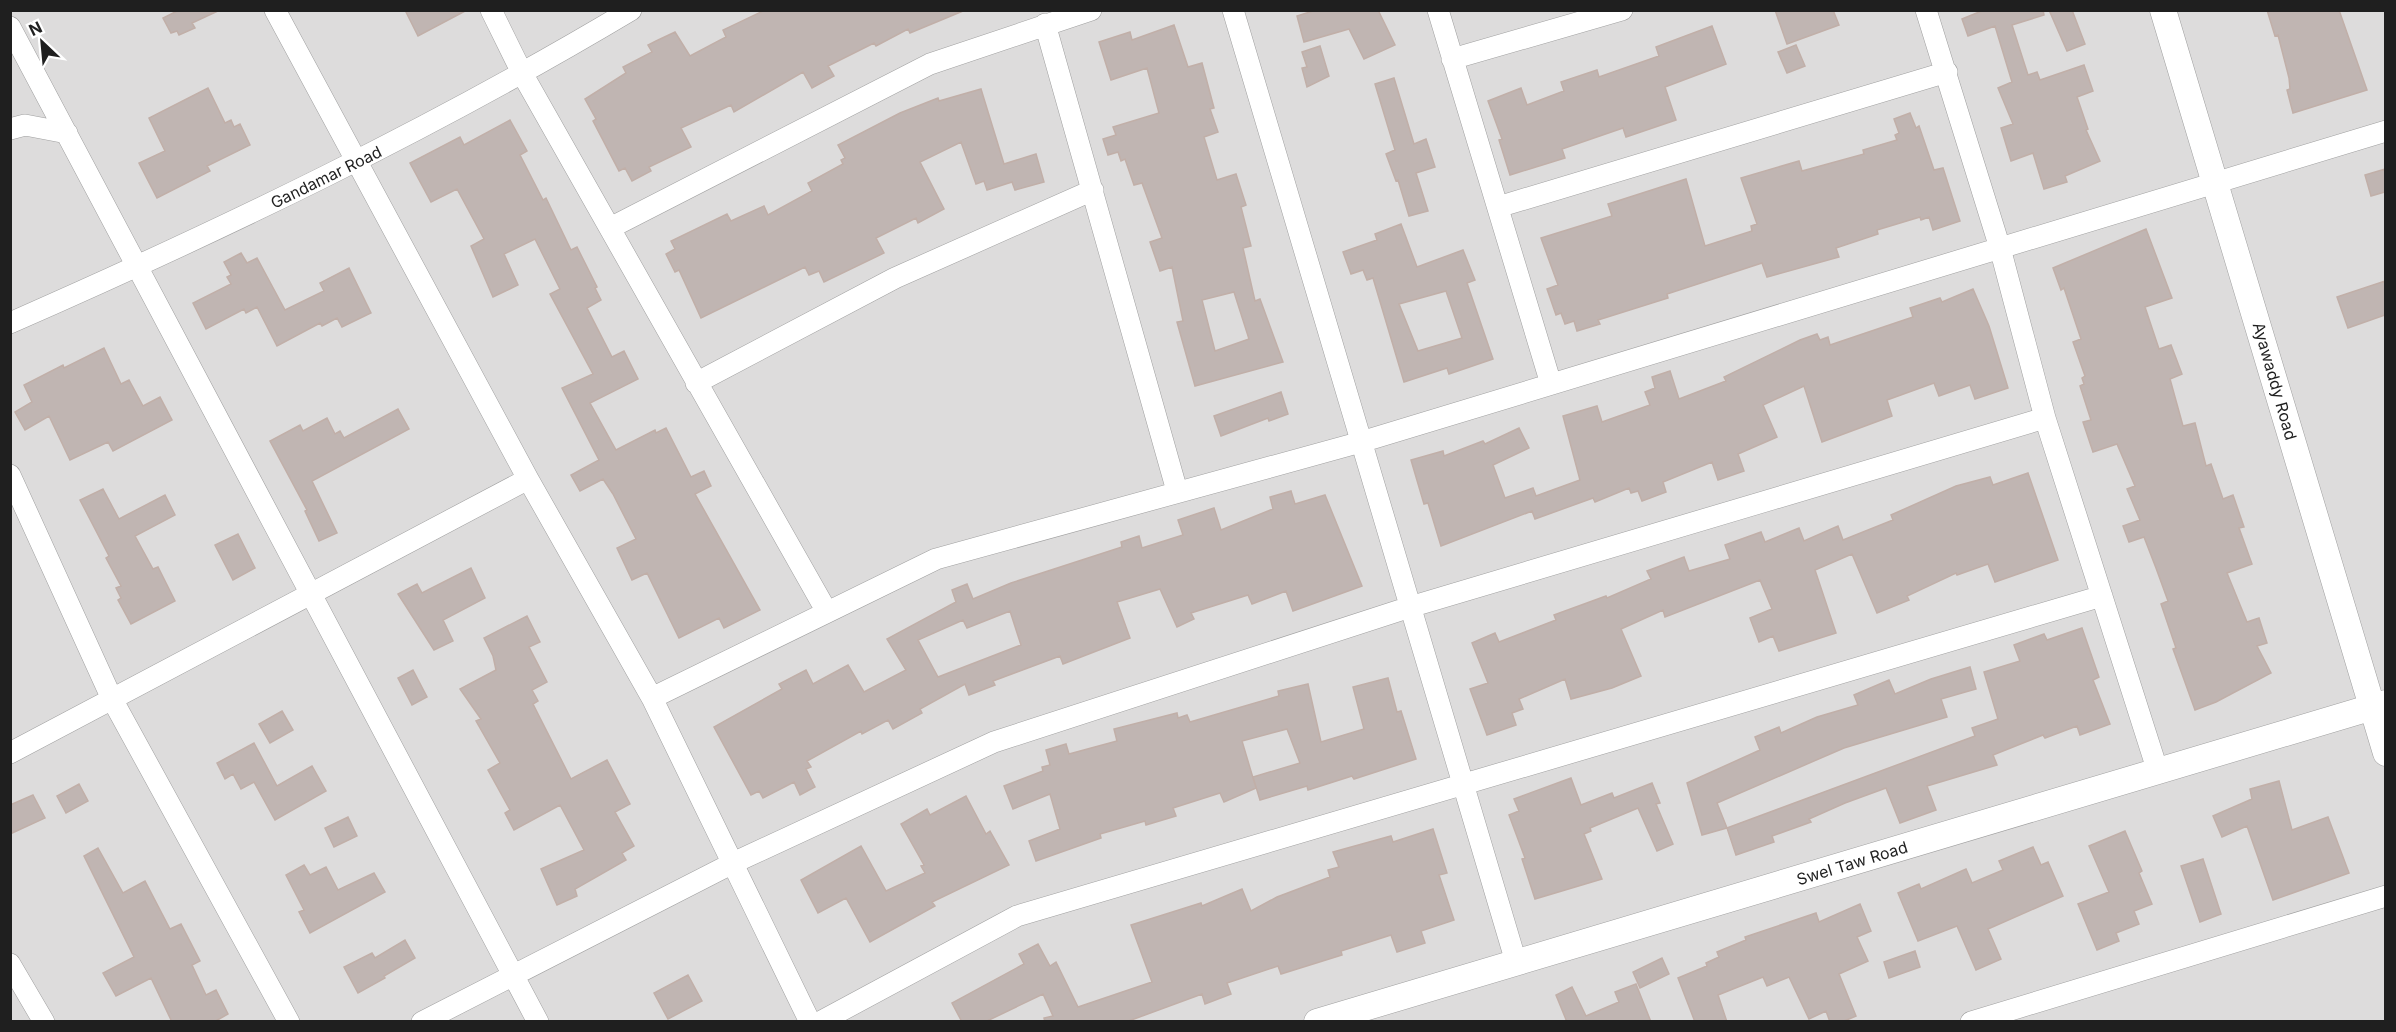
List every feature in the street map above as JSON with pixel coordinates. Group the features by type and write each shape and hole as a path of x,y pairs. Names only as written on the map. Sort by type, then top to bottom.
{"street":[{"path":"275,10 356,164 528,479 652,698 810,1022"},
{"path":"491,10 523,75 827,612"},
{"name":"Gandamar Road","path":"10,323 137,267 356,164 523,75 631,10"},
{"path":"610,228 930,64 1091,10"},
{"path":"1233,10 1516,962"},
{"path":"1438,10 1551,384"},
{"path":"1452,59 1622,10"},
{"path":"1926,10 2000,249 2045,417 2158,772"},
{"name":"Ayawaddy Road","path":"2163,10 2378,705 2385,753"},
{"path":"1045,24 1177,491"},
{"path":"10,27 313,593 538,1022"},
{"path":"1497,207 1947,72"},
{"path":"10,129 25,125 68,133"},
{"path":"652,698 936,559 1361,442 2217,184 2385,131"},
{"path":"696,383 895,278 1093,190"},
{"path":"422,1022 733,863 994,742 1410,607 2045,417"},
{"path":"10,475 112,699 289,1022"},
{"path":"10,753 528,479"},
{"path":"820,1022 1017,916 2102,596"},
{"name":"Swel Taw Road","path":"1317,1022 2378,705"},
{"path":"1971,1022 2385,896"},
{"path":"10,964 18,992 44,1022"}],"shaded area":[{"path":"11,11 2385,11 2385,1021 11,1021"}],"building":[{"path":"179,10 220,10 192,23 195,28 179,35 177,31 171,33 163,18"},
{"path":"405,10 467,10 418,36"},
{"path":"765,10 963,11 910,33 908,29 876,46 874,43 828,66 834,76 812,88 803,72 734,112 731,105 681,128 691,147 649,167 651,171 632,181 625,168 619,171 593,121 596,119 585,99 626,73 623,67 652,52 648,45 656,41 675,32 690,56 726,37 723,30"},
{"path":"1316,10 1378,10 1395,45 1364,59 1349,29 1304,42 1297,16"},
{"path":"1775,10 1833,10 1839,25 1787,44"},
{"path":"1984,10 2043,10 2044,15 2012,25 2028,75 2037,72 2040,80 2084,65 2093,91 2077,97 2088,129 2086,130 2100,161 2065,176 2067,182 2044,189 2033,153 2011,161 2001,128 2013,124 1998,88 2012,82 1995,26 1968,36 1962,19"},
{"path":"2049,10 2072,10 2085,44 2067,51"},
{"path":"2267,10 2339,10 2367,90 2293,113 2287,90 2290,89 2289,78 2278,35 2275,36"},
{"path":"1174,25 1188,67 1202,63 1214,108 1210,109 1218,132 1204,137 1217,180 1236,174 1246,205 1241,207 1251,246 1243,248 1255,301 1260,299 1283,362 1195,386 1177,322 1183,321 1172,267 1160,271 1150,242 1162,238 1142,183 1134,185 1125,159 1121,161 1118,152 1108,155 1103,139 1116,135 1113,127 1159,113 1147,68 1111,80 1099,42 1130,32 1132,40","holes":["1234,292 1249,339 1215,351 1202,300"]},
{"path":"1712,26 1726,64 1665,87 1676,120 1626,137 1623,128 1562,149 1565,158 1510,175 1499,140 1502,139 1488,101 1521,88 1527,105 1564,91 1561,82 1597,70 1599,77 1659,56 1656,47"},
{"path":"1796,45 1805,66 1787,73 1778,52"},
{"path":"1320,46 1329,76 1307,87 1302,68 1307,67 1302,52"},
{"path":"1394,78 1414,144 1426,139 1435,167 1416,173 1428,211 1409,216 1398,180 1396,181 1386,154 1395,150 1375,84"},
{"path":"208,88 225,123 231,120 234,127 240,124 250,145 207,166 210,171 157,198 139,163 165,151 149,118"},
{"path":"981,89 1004,164 1036,154 1044,182 1015,190 1012,182 987,190 984,181 976,184 961,142 920,162 944,209 918,223 916,218 876,238 884,253 824,282 819,271 809,275 805,267 701,318 679,270 675,272 666,254 675,249 671,241 727,214 731,221 764,206 768,215 812,191 808,183 843,164 841,160 845,158 838,145 900,113 938,98 939,101"},
{"path":"1910,113 1916,128 1919,126 1934,170 1943,168 1960,221 1933,230 1929,217 1921,220 1920,217 1877,230 1878,234 1836,248 1839,257 1767,277 1762,263 1667,294 1668,298 1598,320 1600,324 1577,331 1574,321 1565,324 1561,313 1556,315 1547,289 1558,285 1541,238 1612,216 1608,204 1686,179 1705,246 1752,231 1751,226 1757,224 1741,178 1799,161 1802,171 1864,154 1863,150 1897,140 1895,135 1899,133 1894,119"},
{"path":"510,120 527,151 520,155 543,200 546,198 571,250 577,247 597,287 595,288 601,300 587,308 612,357 624,351 638,379 590,403 616,450 655,430 656,433 666,428 691,477 704,471 711,486 695,494 760,610 724,628 719,618 679,638 647,573 632,580 617,548 636,539 613,494 603,479 580,491 571,475 599,460 562,388 593,374 550,294 560,289 535,239 504,254 518,285 493,297 471,246 484,239 457,189 431,202 410,163 460,137 464,145"},
{"path":"2385,169 2385,192 2371,196 2365,175"},
{"path":"1401,224 1417,267 1463,250 1475,280 1467,283 1493,359 1449,374 1447,368 1404,382 1373,278 1367,280 1363,270 1351,274 1343,252 1377,240 1375,234","holes":["1446,291 1462,338 1418,351 1399,304"]},
{"path":"2146,229 2172,298 2145,307 2159,349 2171,345 2182,374 2170,379 2183,426 2195,423 2206,466 2211,464 2223,499 2233,495 2244,527 2239,528 2252,564 2227,573 2247,622 2259,618 2267,643 2257,646 2271,673 2216,702 2195,710 2173,649 2176,648 2161,604 2168,601 2144,537 2129,542 2123,526 2140,520 2127,489 2135,486 2117,444 2093,452 2083,422 2091,420 2080,386 2084,384 2082,378 2085,376 2073,342 2081,339 2064,288 2061,290 2053,268"},
{"path":"241,253 247,263 257,258 285,310 324,291 320,283 349,268 371,313 342,327 337,318 322,326 320,323 277,346 257,307 246,313 244,309 206,329 193,303 231,284 227,277 231,275 224,262"},
{"path":"2385,281 2385,315 2348,328 2337,297"},
{"path":"1973,289 1989,326 2008,388 1975,399 1970,385 1939,396 1934,383 1887,400 1892,416 1822,442 1804,386 1763,405 1777,437 1738,454 1744,471 1718,480 1712,462 1663,482 1666,492 1642,501 1638,491 1631,493 1629,488 1595,502 1593,498 1535,519 1532,511 1441,546 1428,503 1424,504 1411,460 1443,451 1444,456 1483,441 1485,444 1519,428 1529,448 1493,465 1505,498 1533,488 1536,496 1580,480 1563,416 1597,406 1602,422 1650,405 1645,392 1655,388 1652,377 1670,371 1679,399 1726,381 1724,377 1800,340 1817,334 1820,340 1828,337 1830,345 1913,317 1910,308 1940,298 1942,302"},
{"path":"104,348 121,384 129,380 143,406 160,397 172,420 113,451 108,442 70,460 49,416 25,430 15,412 32,402 24,385"},
{"path":"1281,392 1288,414 1269,421 1268,418 1221,436 1214,416"},
{"path":"398,409 409,429 312,481 337,533 319,541 305,511 307,510 270,441 300,425 303,431 327,418 335,434 340,431 344,438"},
{"path":"2028,473 2058,560 1995,582 1988,564 1957,575 1956,573 1907,596 1909,600 1877,613 1852,554 1815,570 1836,633 1779,651 1773,636 1759,642 1750,618 1772,609 1760,580 1665,617 1663,610 1621,629 1641,676 1612,688 1571,699 1565,679 1519,699 1523,709 1512,713 1516,725 1487,735 1470,689 1488,683 1472,643 1495,633 1499,642 1556,620 1554,615 1606,596 1607,598 1651,579 1647,571 1684,557 1689,571 1730,559 1725,545 1761,532 1765,542 1799,528 1804,541 1838,526 1843,540 1893,520 1891,515 1956,486 1990,477 1993,485"},
{"path":"103,489 119,519 165,495 175,515 135,536 153,569 158,567 175,601 131,624 118,600 121,598 116,588 121,586 106,558 109,556 80,500"},
{"path":"1291,491 1295,504 1325,495 1362,586 1293,611 1286,591 1252,604 1248,595 1191,613 1194,619 1177,627 1160,589 1117,602 1130,638 1063,664 1060,656 993,681 995,685 969,695 965,684 920,709 922,713 893,729 888,720 862,734 861,731 807,761 811,767 806,769 815,787 800,795 794,782 763,798 759,791 751,795 714,727 782,689 779,684 806,670 813,684 848,665 864,692 906,670 887,639 956,602 952,590 967,584 973,599 1011,583 1122,547 1121,542 1139,536 1142,548 1183,535 1178,520 1214,508 1221,530 1273,509 1270,497","holes":["1010,611 1021,645 938,677 918,640 963,620 967,628"]},
{"path":"238,534 255,568 233,580 215,545"},
{"path":"471,568 485,598 443,620 453,641 434,650 398,594 417,584 422,593"},
{"path":"527,616 540,642 529,647 547,682 532,690 538,701 533,704 571,779 607,760 630,804 615,812 634,846 622,853 626,860 575,889 577,896 557,905 541,869 584,850 560,805 514,830 505,813 510,810 488,770 500,763 476,721 481,719 460,689 496,670 493,656 484,638"},
{"path":"2082,628 2099,677 2093,680 2110,724 2080,735 2077,726 2045,738 2043,735 1993,755 1997,765 1927,786 1936,810 1900,823 1886,788 1809,819 1811,822 1772,836 1774,842 1736,855 1727,828 1975,736 1972,728 1998,719 1984,672 2020,661 2014,645 2044,634 2047,640"},
{"path":"1970,667 1976,689 1941,699 1947,717 1844,748 1717,803 1727,828 1702,835 1687,783 1760,750 1755,737 1779,727 1781,733 1817,717 1858,705 1854,695 1889,680 1895,694 1931,679"},
{"path":"413,670 427,697 412,705 398,678"},
{"path":"1388,678 1397,712 1401,711 1416,759 1354,779 1352,776 1308,790 1307,786 1260,800 1253,777 1300,763 1287,729 1242,741 1256,788 1224,802 1220,793 1173,808 1176,816 1146,825 1145,821 1100,834 1101,838 1036,861 1029,841 1060,829 1050,794 1013,809 1004,786 1043,771 1042,767 1050,765 1046,750 1066,744 1069,754 1117,741 1114,729 1177,713 1178,718 1187,715 1190,722 1279,696 1278,691 1308,684 1321,742 1364,729 1353,687"},
{"path":"282,711 293,730 270,743 259,724"},
{"path":"254,743 277,786 312,766 326,791 275,820 254,782 241,789 233,774 225,779 217,763"},
{"path":"1571,778 1581,805 1612,793 1614,798 1652,783 1660,803 1656,804 1673,844 1657,851 1638,808 1590,828 1591,831 1584,834 1602,879 1535,899 1522,859 1525,858 1509,815 1519,811 1514,799"},
{"path":"2279,781 2292,830 2328,817 2349,873 2273,900 2247,826 2222,837 2213,816 2252,799 2250,789"},
{"path":"79,784 88,801 66,813 57,796"},
{"path":"33,795 45,818 10,834 10,805"},
{"path":"966,796 986,834 990,831 1009,865 932,902 935,906 870,942 846,898 818,913 801,880 861,846 886,891 925,873 921,866 924,865 901,824 927,809 930,815"},
{"path":"348,817 357,836 334,847 325,828"},
{"path":"1433,829 1447,873 1439,875 1454,920 1421,931 1425,943 1397,952 1391,935 1341,951 1342,955 1281,974 1278,966 1227,983 1231,994 1205,1004 1202,994 1126,1022 1045,1022 1044,1018 1053,1016 1043,994 985,1022 962,1022 952,1003 1024,964 1019,954 1038,944 1050,966 1056,962 1078,1007 1152,982 1131,925 1201,903 1202,906 1242,889 1251,911 1277,897 1330,877 1328,870 1339,867 1333,852 1391,836 1393,842"},
{"path":"2125,831 2142,871 2139,873 2152,904 2134,911 2139,924 2116,933 2119,941 2097,950 2078,904 2109,892 2089,846"},
{"path":"2033,847 2041,865 2048,862 2063,896 1988,929 2001,959 1976,970 1957,926 1918,941 1898,893 1919,884 1921,889 1966,869 1972,883 2003,870 1999,861"},
{"path":"98,848 123,893 145,881 170,929 181,924 200,961 192,965 206,995 216,990 228,1014 214,1022 172,1022 151,978 116,996 103,973 134,957 84,856"},
{"path":"2203,859 2221,914 2200,922 2181,866"},
{"path":"304,865 310,875 326,867 338,890 374,873 385,892 310,933 299,912 304,910 286,875"},
{"path":"1860,904 1871,931 1857,937 1868,961 1839,974 1856,1016 1842,1022 1830,1022 1826,1011 1809,1019 1789,977 1767,986 1763,977 1718,995 1727,1022 1695,1022 1678,978 1707,966 1706,963 1719,957 1717,952 1746,940 1745,937 1816,913 1819,922"},
{"path":"405,940 415,958 358,993 344,967 372,953 375,958"},
{"path":"1915,951 1920,967 1889,978 1884,962"},
{"path":"1662,958 1669,974 1640,988 1633,972"},
{"path":"688,975 702,1001 668,1019 654,993"},
{"path":"1636,984 1651,1022 1567,1022 1556,995 1572,987 1586,1016 1619,1002 1615,992"}]}
